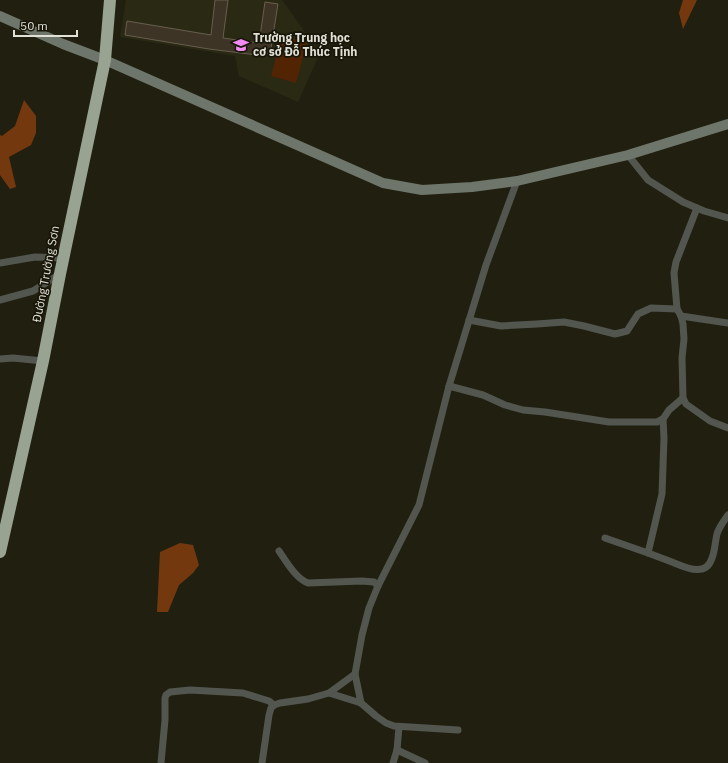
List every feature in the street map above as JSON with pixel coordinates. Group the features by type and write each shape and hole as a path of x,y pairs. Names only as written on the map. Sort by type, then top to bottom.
{"highway":[{"name":"Đường Trường Sơn","path":"0,552 43,361 105,60 110,0"}],"street":[{"path":"0,16 63,44 105,60 383,183 422,190 472,187 517,181 628,155 728,124"},
{"path":"628,155 648,180 683,202 704,211 728,218"},
{"path":"361,703 355,674 362,635 369,608 378,586 419,505 449,386 486,265 517,181"},
{"path":"697,208 676,262 674,273 677,309 683,324 683,398 686,404 710,421 728,428"},
{"path":"0,263 35,257 63,258"},
{"path":"0,300 33,291 60,274"},
{"path":"469,320 501,326 564,322 615,334 627,332 638,314 651,308 677,309"},
{"path":"681,316 728,323"},
{"path":"0,360 13,358 43,361"},
{"path":"449,386 483,395 505,405 523,410 610,422 658,422 663,419 669,410 683,398"},
{"path":"648,553 662,494 664,438 663,419"},
{"path":"605,538 688,568 701,570 706,568 712,559 719,530 728,515"},
{"path":"279,551 296,575 308,583 362,581 374,582 378,586"},
{"path":"262,763 269,715 274,704 308,699 329,693 355,674"},
{"path":"161,763 166,694 170,692 190,690 243,693 274,704"},
{"path":"329,693 361,703 386,723 394,726 458,730"},
{"path":"393,763 397,750 400,727"},
{"path":"397,750 425,763"}],"shaded area":[{"name":"Trường Trung học cơ sở Đỗ Thúc Tịnh","path":"126,0 282,0 320,53 298,102 239,76 235,56 120,37"},
{"path":"683,0 697,0 683,29 679,13"},
{"path":"282,36 307,42 296,83 271,76"},
{"path":"24,100 36,116 36,133 31,145 9,157 16,187 10,189 0,175 0,135 2,136 15,126"},
{"path":"180,543 193,545 199,565 193,573 179,585 168,612 157,612 160,552"}],"building":[{"path":"215,0 228,0 223,38 259,43 265,2 278,4 270,54 257,52 257,55 209,49 125,35 127,21 211,35"}],"place":[{"name":"Trường Trung học cơ sở Đỗ Thúc Tịnh","path":"241,45"}]}
